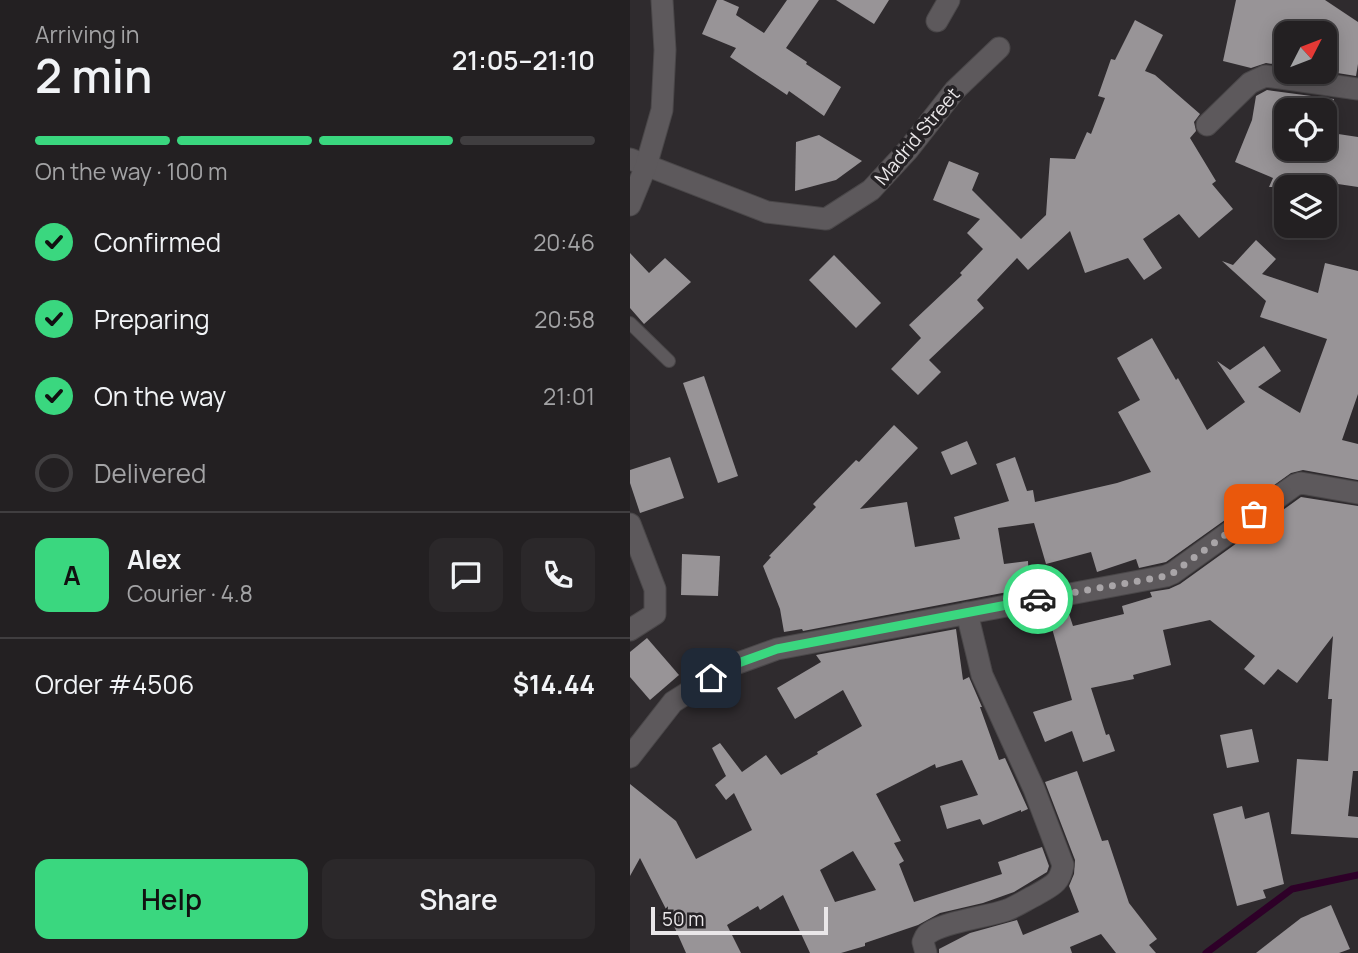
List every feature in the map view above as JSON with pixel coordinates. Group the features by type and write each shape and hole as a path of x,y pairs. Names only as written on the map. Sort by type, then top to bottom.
{"street":[{"path":"630,205 638,162 662,110 665,50 662,0"},
{"path":"937,21 950,0"},
{"name":"Madrid Street","path":"638,162 767,212 826,219 871,190 956,90 999,48"},
{"path":"1207,125 1250,83 1265,76 1358,89"},
{"path":"630,757 673,702 730,666 777,649 1166,576 1295,485 1301,483 1358,493"},
{"path":"630,524 655,589 655,614 630,630"},
{"path":"926,953 923,942 929,932 985,917 1023,902 1055,884 1061,876 1063,865 1034,789 982,675 967,613"}],"lane":[{"path":"630,323 669,361"}],"building":[{"path":"717,0 739,7 736,15 764,33 787,0 819,0 786,48 841,87 824,116 789,91 787,95 730,57 736,48 702,34"},
{"path":"836,0 889,0 874,24"},
{"path":"1236,0 1325,0 1358,22 1356,76 1337,73 1337,21 1274,21 1274,64 1266,63 1251,68 1223,61"},
{"path":"1135,20 1163,35 1145,71 1155,75 1200,114 1194,122 1196,131 1190,138 1216,181 1212,184 1233,209 1199,238 1179,214 1143,239 1162,268 1144,280 1128,258 1085,273 1070,231 1028,270 1017,258 977,300 984,308 929,360 941,372 918,395 891,369 921,338 909,325 962,275 960,273 983,249 967,233 980,219 933,200 949,161 979,173 972,190 1021,239 1046,215 1050,158 1075,159 1087,132 1091,134 1105,98 1098,96 1111,59 1115,60"},
{"path":"1267,90 1327,98 1274,98 1274,161 1337,161 1337,134 1358,137 1358,187 1337,184 1337,175 1274,175 1274,187 1269,187 1273,178 1235,162 1252,120 1256,96"},
{"path":"819,135 862,161 836,180 795,191 796,142"},
{"path":"1256,240 1276,259 1262,274 1318,293 1325,263 1358,271 1358,394 1342,440 1358,444 1358,480 1303,470 1291,473 1166,562 1139,568 1136,559 1097,572 1091,552 1046,564 1034,523 998,528 1004,564 1028,561 1029,588 803,631 784,632 780,609 763,566 771,557 769,556 816,507 813,504 894,425 918,448 860,509 907,502 915,547 960,539 954,517 1009,501 996,464 1015,457 1027,491 1033,490 1035,502 1117,483 1151,472 1118,412 1140,400 1117,358 1152,338 1207,430 1245,402 1217,361 1230,370 1264,346 1281,371 1258,387 1300,413 1327,339 1260,317 1266,301 1222,261 1233,265"},
{"path":"630,253 649,273 665,258 691,282 644,324 630,308"},
{"path":"834,255 881,303 856,328 809,280"},
{"path":"704,376 738,476 718,483 683,383"},
{"path":"967,441 977,464 951,475 941,452"},
{"path":"670,457 684,498 640,513 630,483 630,470"},
{"path":"1301,497 1358,506 1358,771 1353,771 1348,816 1358,817 1358,838 1291,834 1297,759 1328,761 1332,699 1328,699 1333,636 1297,683 1278,669 1264,685 1244,669 1255,656 1210,620 1163,630 1171,665 1133,675 1134,679 1091,688 1106,735 1109,734 1115,751 1083,762 1072,731 1045,742 1033,712 1072,700 1048,614 1067,608 1073,626 1124,614 1122,606 1152,597 1150,592 1180,584"},
{"path":"682,554 720,556 718,596 681,595"},
{"path":"956,629 963,680 969,677 999,760 1005,758 1028,809 983,825 980,819 947,829 940,806 978,795 962,760 936,768 935,764 876,794 901,841 894,843 904,861 899,864 914,902 1002,874 998,862 1042,847 1049,866 1047,872 1014,892 983,903 940,913 918,925 841,953 810,953 783,895 760,910 758,906 727,925 741,953 686,953 640,858 630,876 630,784 676,821 696,859 752,830 734,793 726,800 715,785 726,776 712,748 720,743 742,772 766,755 781,775 862,726 843,690 795,719 777,688 821,662 816,655","holes":["853,851 876,890 835,902 820,870"]},
{"path":"647,638 679,675 650,700 630,677 630,652"},
{"path":"1252,729 1259,762 1227,768 1220,735"},
{"path":"1077,771 1102,841 1108,840 1129,903 1157,939 1149,945 1156,953 1116,953 1101,934 1070,947 1072,953 939,953 939,949 970,933 1017,920 1023,935 1079,912 1069,886 1074,874 1075,860 1045,782"},
{"path":"1242,806 1245,819 1269,812 1284,884 1263,890 1266,898 1237,906 1213,814"},
{"path":"1331,905 1350,949 1339,953 1256,953 1301,918"}],"waterway":[{"path":"1206,953 1292,889 1358,875"}],"way so far":[{"path":"1038,599 1166,576 1254,514"}],"route":[{"path":"711,678 730,666 777,649 1038,599"}]}
